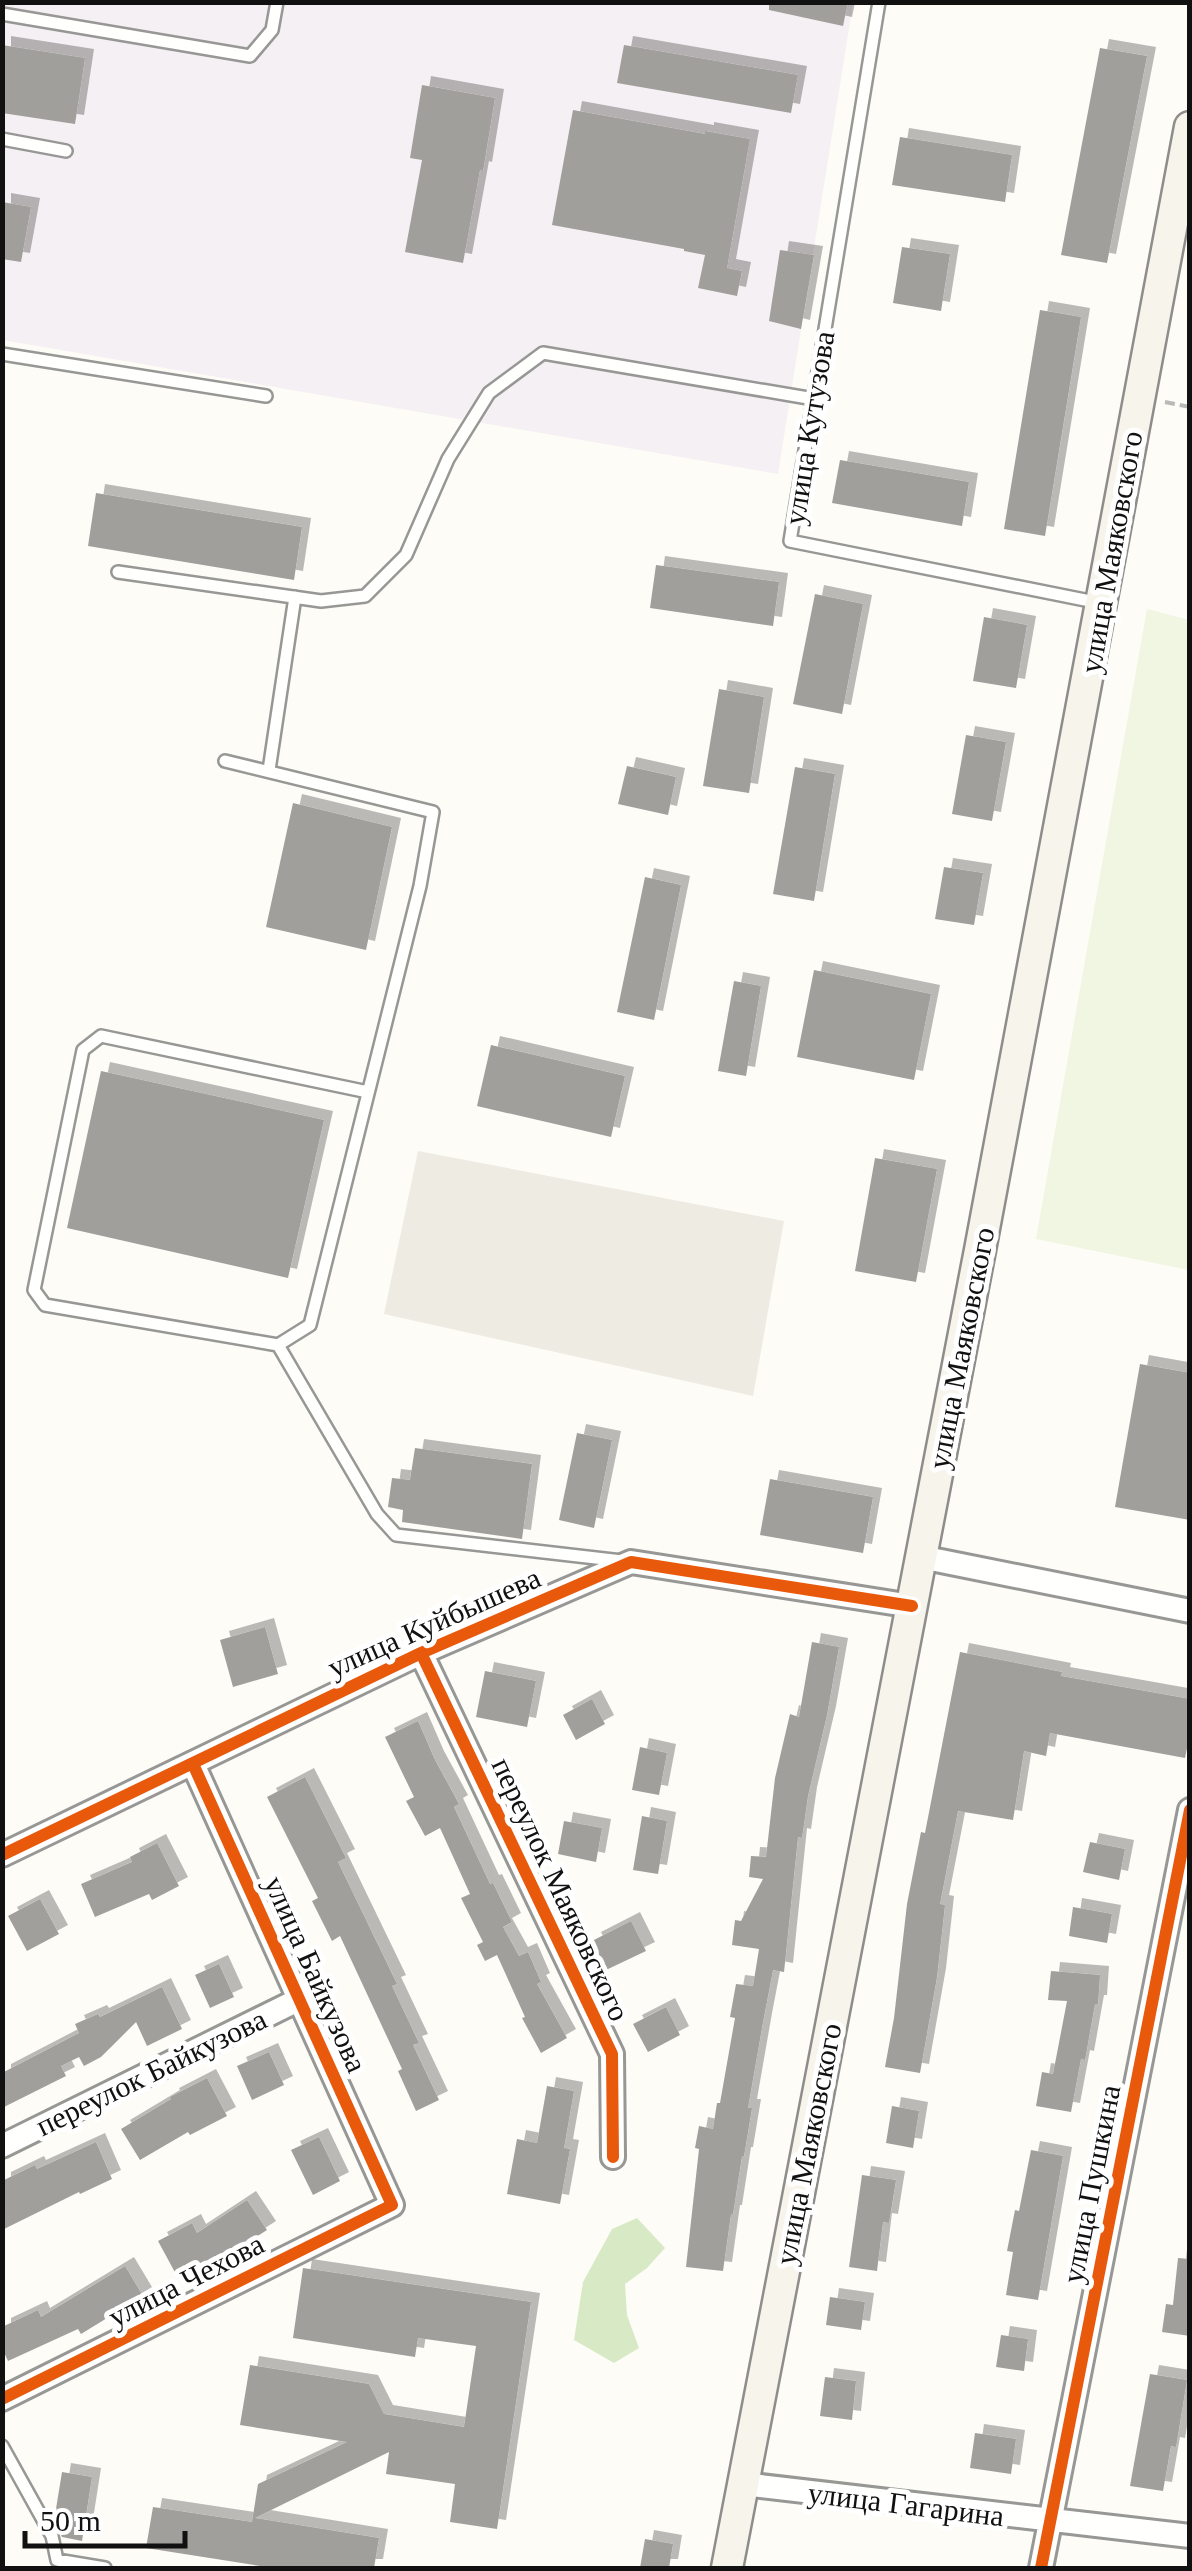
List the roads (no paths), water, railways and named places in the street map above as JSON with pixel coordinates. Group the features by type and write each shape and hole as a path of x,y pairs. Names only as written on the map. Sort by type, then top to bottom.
{"main road":[{"name":"улица Маяковского","path":"727,2568 1190,127"}],"street":[{"path":"921,1557 1190,1610"},
{"path":"631,1562 912,1606"},
{"name":"улица Куйбышева","path":"2,1854 421,1653 631,1562"},
{"name":"переулок Маяковского","path":"421,1653 612,2054 613,2157"},
{"name":"улица Байкузова","path":"193,1764 392,2205"},
{"name":"улица Пушкина","path":"1041,2568 1190,1810"},
{"name":"переулок Байкузова","path":"2,2146 300,1999"},
{"name":"улица Чехова","path":"2,2400 392,2205"},
{"name":"улица Гагарина","path":"742,2484 1190,2536"}],"lane":[{"path":"2,14 250,56 272,30 277,2"},
{"name":"улица Кутузова","path":"878,2 790,541 1102,604"},
{"path":"2,139 66,152"},
{"path":"118,572 321,601 365,596 406,555 448,459 489,394 543,353 814,399"},
{"path":"2,354 266,396"},
{"path":"269,770 295,597"},
{"path":"225,761 433,812 420,886 310,1324 278,1345 45,1306 34,1290 83,1050 101,1036 368,1092"},
{"path":"278,1345 377,1514 396,1535 631,1562"},
{"path":"2,2446 52,2536 57,2560 105,2568"}]}
